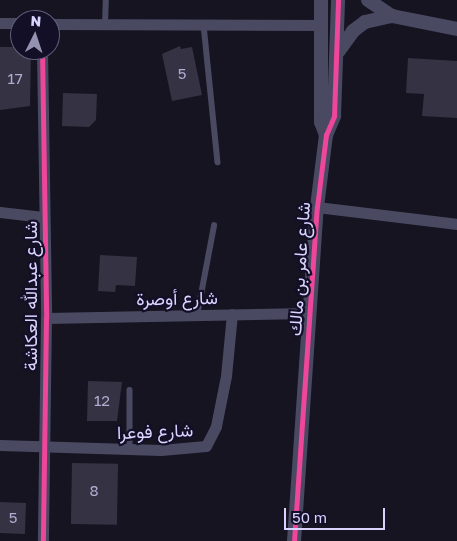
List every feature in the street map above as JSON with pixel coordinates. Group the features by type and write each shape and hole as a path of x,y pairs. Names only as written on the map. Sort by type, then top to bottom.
{"street":[{"name":"شارع عامر بن مالك","path":"321,0 321,122 326,135"},
{"name":"شارع عامر بن مالك","path":"294,541 317,207 326,135 334,116 338,0"},
{"path":"368,0 392,16"},
{"path":"337,54 344,41 359,26 378,18 392,16 457,30"},
{"path":"60,24 320,25"},
{"name":"شارع عبدالله العكاشة","path":"42,60 46,318 42,446 43,541"},
{"path":"317,207 457,224"},
{"path":"0,212 43,217"},
{"name":"شارع أوصرة","path":"46,318 310,313"},
{"name":"شارع فوعرا","path":"0,445 130,450 200,448 211,441 226,376 232,314"}],"lane":[{"path":"105,24 106,0"},
{"path":"204,25 218,162"},
{"path":"197,316 214,226"},
{"path":"130,390 130,450"}],"building":[{"path":"180,46 181,49 192,47 202,95 172,101 162,54"},
{"path":"0,47 10,47 10,60 31,60 30,106 0,110"},
{"path":"408,58 457,61 457,118 422,116 424,94 406,93"},
{"path":"63,93 97,94 96,120 89,127 62,126"},
{"path":"100,255 137,257 135,286 116,285 115,292 98,291"},
{"path":"88,381 122,382 117,421 87,421"},
{"path":"72,463 118,464 117,525 71,524"},
{"path":"0,502 26,503 25,534 0,533"}],"cycle path":[{"path":"294,541 317,207 326,135 334,116 338,0"},
{"path":"42,60 46,318 43,541"}]}
